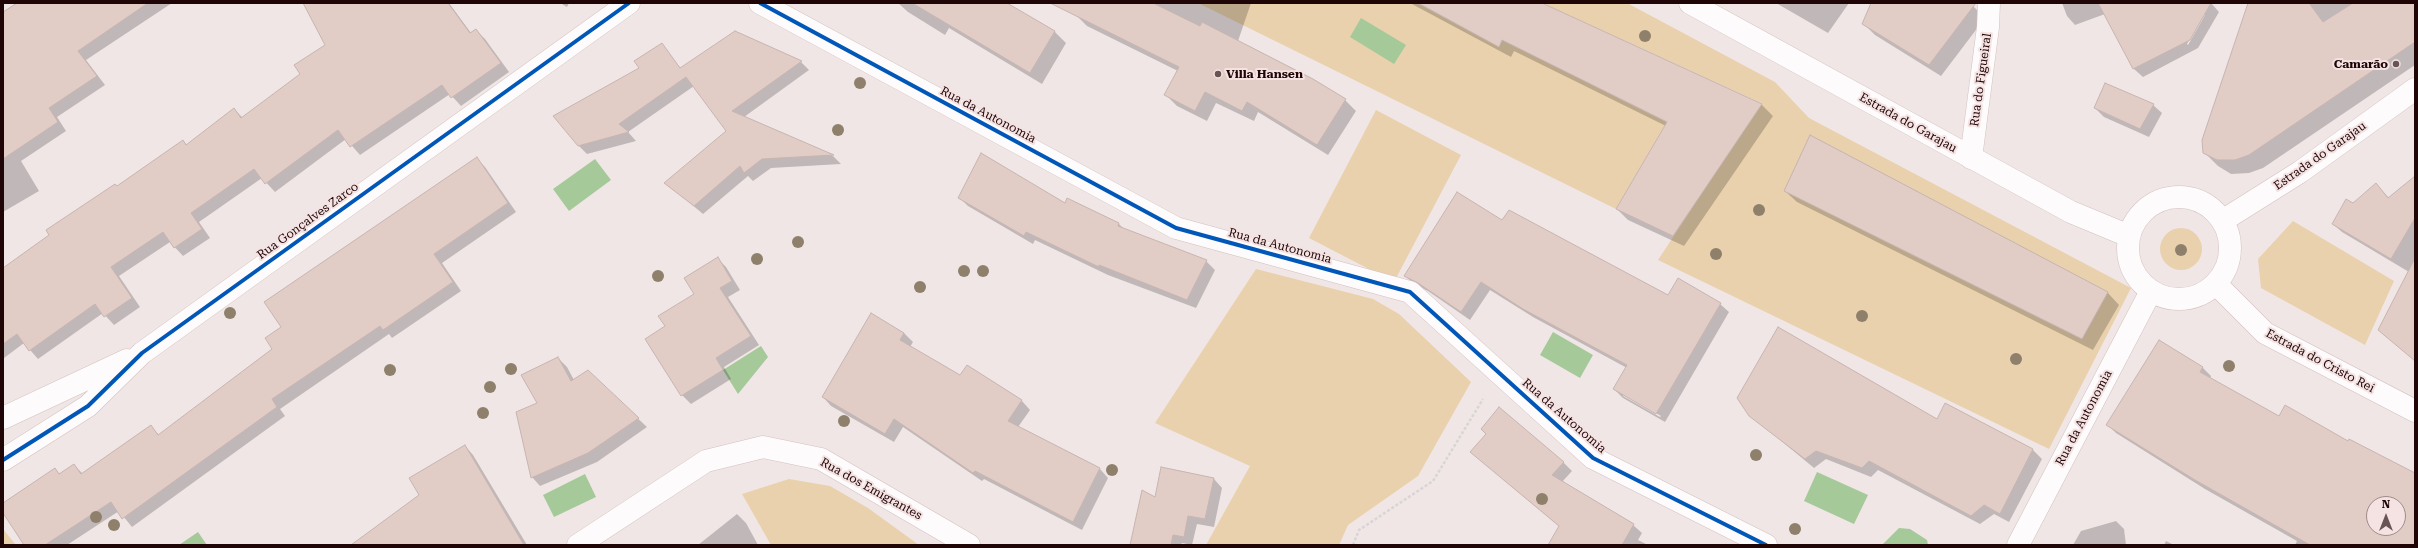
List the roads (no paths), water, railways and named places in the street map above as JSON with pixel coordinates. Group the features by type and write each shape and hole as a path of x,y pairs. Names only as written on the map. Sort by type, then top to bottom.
{"street":[{"name":"Rua Gonçalves Zarco","path":"3,460 88,406 142,353 629,3"},
{"name":"Rua da Autonomia","path":"760,3 1176,228 1410,292 1593,458 1766,545"},
{"name":"Estrada do Garajau","path":"1690,3 2071,212 2129,236"},
{"name":"Rua do Figueiral","path":"1971,158 1988,27 1988,3"},
{"name":"Estrada do Garajau","path":"2222,221 2300,172 2415,89"},
{"path":"2170,198 2190,199 2208,206 2222,221 2229,239 2229,258 2216,284 2202,294 2185,299 2168,299 2151,291 2136,277 2128,257 2129,236 2138,218 2152,205 2170,198"},
{"name":"Estrada do Cristo Rei","path":"2216,284 2265,333 2415,411"},
{"name":"Rua da Autonomia","path":"2018,545 2151,291"},
{"path":"3,418 142,353"},
{"name":"Rua dos Emigrantes","path":"578,545 706,461 763,447 820,459 969,545"}],"place":[{"name":"Camarão","path":"2396,64"},
{"name":"Villa Hansen","path":"1218,74"}]}
